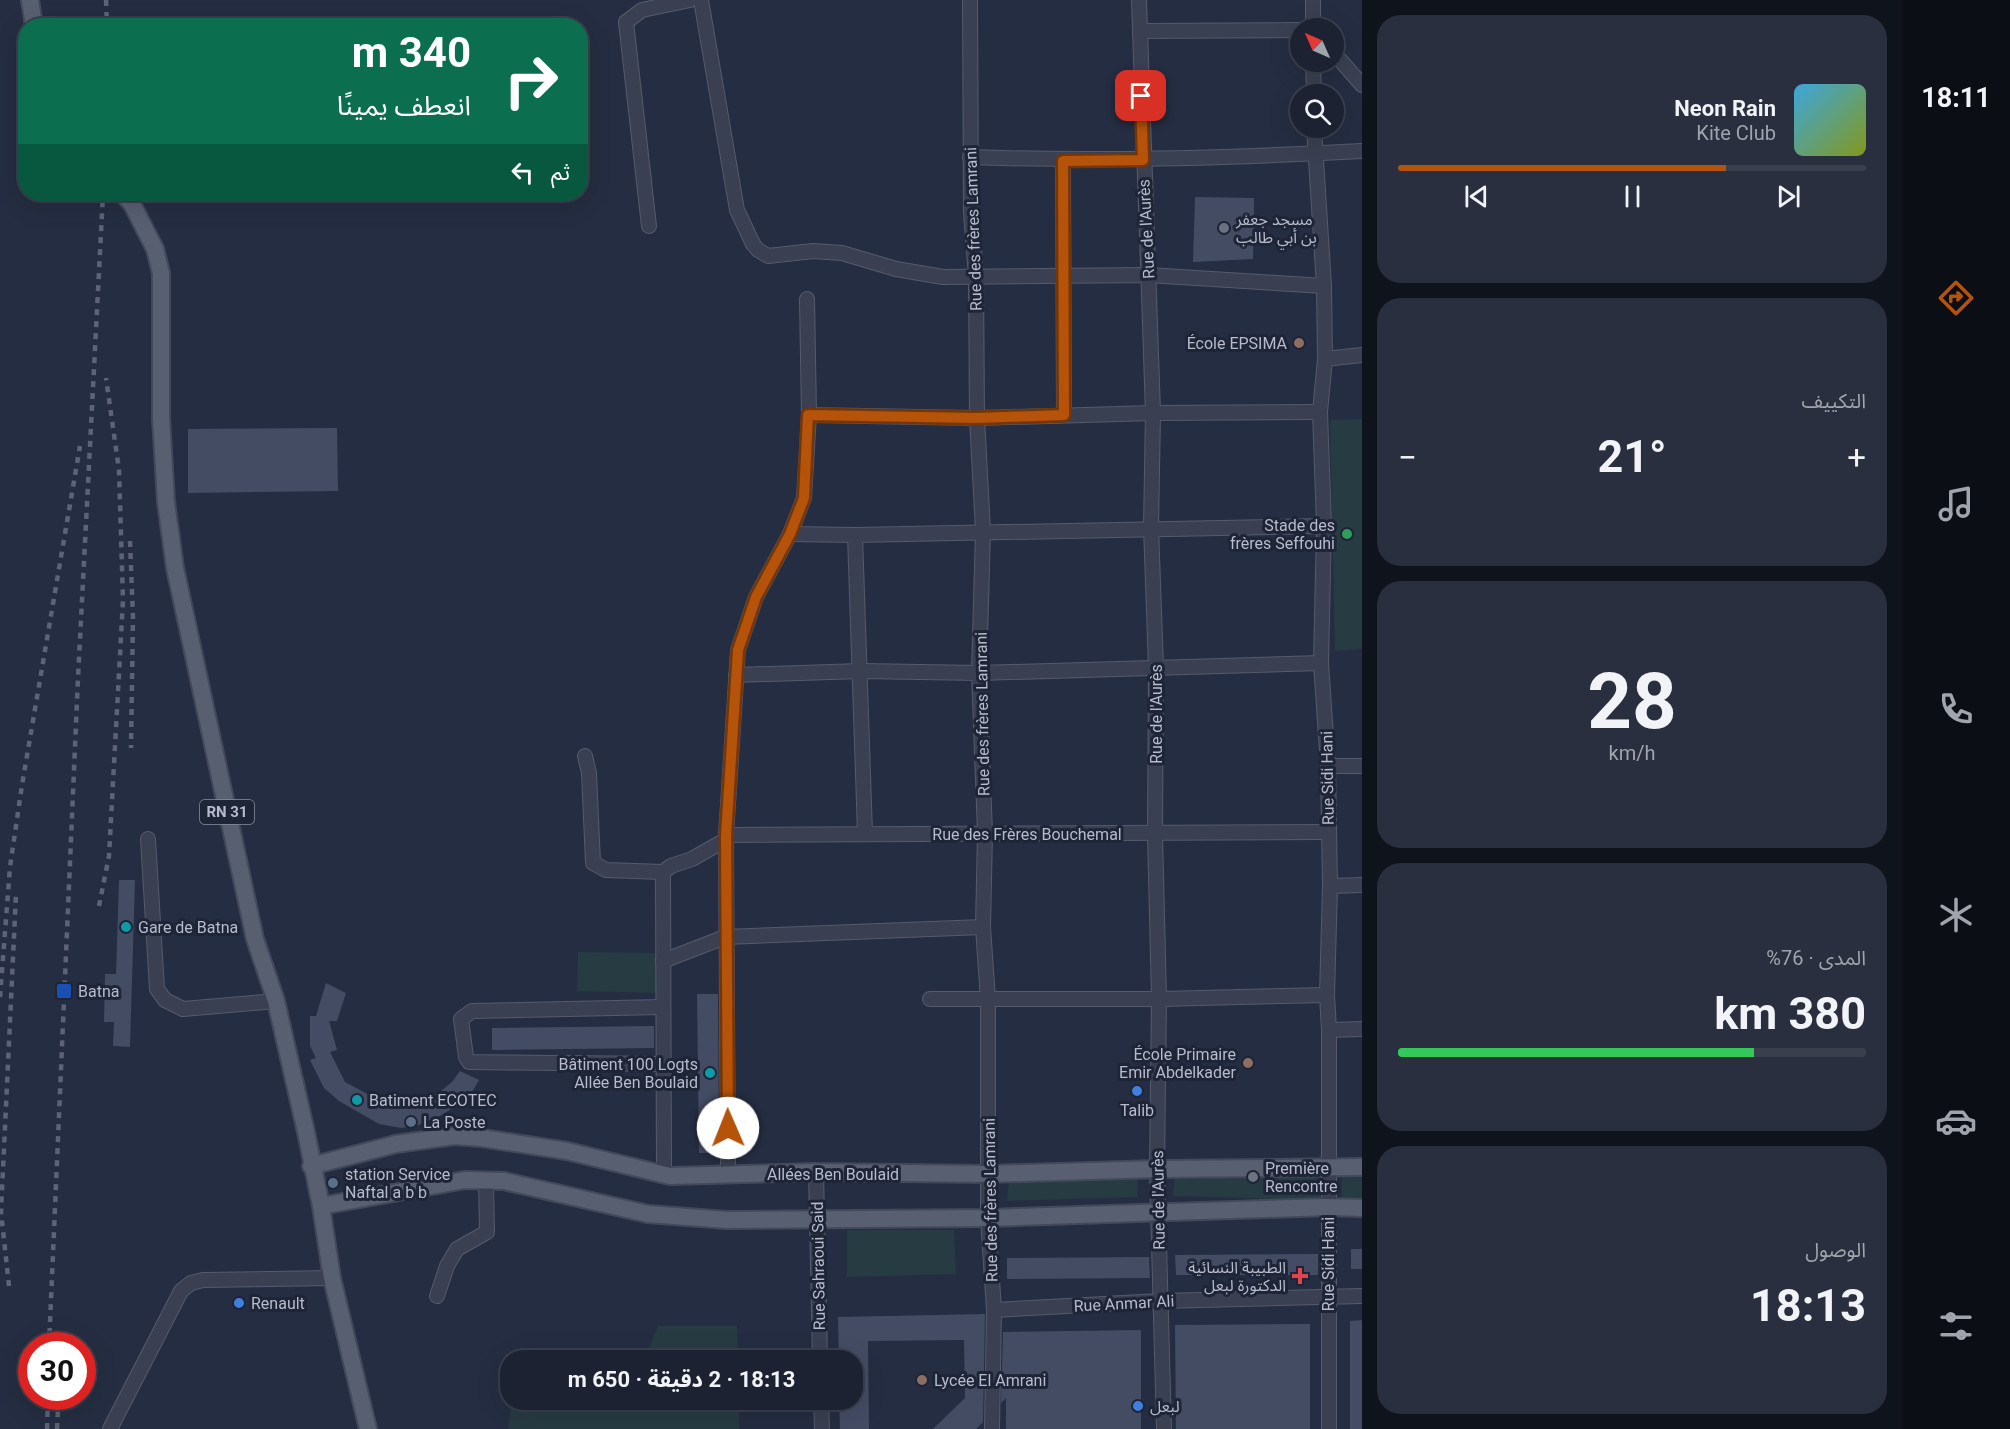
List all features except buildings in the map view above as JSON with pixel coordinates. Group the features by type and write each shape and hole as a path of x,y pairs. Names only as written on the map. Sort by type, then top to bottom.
{"main road":[{"path":"30,0 33,18"},
{"name":"RN 31","path":"129,201 155,249 161,273 161,418 166,502 175,568 255,939 276,1001 321,1206 332,1278 368,1429"},
{"name":"Allées Ben Boulaid","path":"311,1166 396,1144 454,1136 493,1139 567,1151 663,1174 728,1176 816,1172 988,1174 1156,1169 1362,1167"},
{"path":"321,1206 427,1185 465,1180 504,1181 648,1214 687,1218 816,1221 1328,1207 1362,1208"}],"street":[{"path":"649,226 626,22 642,10 690,0"},
{"path":"700,0 737,210 758,250 768,256 813,251 842,253 896,269 943,277 1148,275 1324,286"},
{"name":"Rue des frères Lamrani","path":"970,0 970,157 976,276 977,418 983,531 979,673 985,833 983,927 988,999 988,1218 994,1310 992,1429"},
{"name":"Rue de l'Aurès","path":"1139,0 1153,413 1151,527 1156,667 1155,834 1159,999 1156,1169 1164,1429"},
{"path":"1313,0 1313,18"},
{"path":"1140,31 1290,30"},
{"path":"1344,64 1362,85"},
{"name":"Rue Sidi Hani","path":"1314,138 1324,286 1325,359 1320,412 1324,526 1321,663 1328,766 1330,886 1327,995 1329,1030 1329,1429"},
{"path":"970,157 1063,161 1143,160 1362,151"},
{"path":"1063,161 1064,415"},
{"path":"728,1176 723,839 738,650 756,597 790,534 804,498 808,415 807,299"},
{"path":"1325,359 1362,355"},
{"path":"808,415 977,418 1153,413 1320,412"},
{"path":"790,534 855,535 1151,527 1324,526"},
{"path":"855,535 865,834"},
{"path":"736,675 861,671 979,673 1321,663"},
{"path":"585,756 589,773 593,863 606,870 663,872 671,866 692,860 723,839"},
{"path":"1328,766 1362,766"},
{"name":"Rue des Frères Bouchemal","path":"723,839 865,834 1328,832"},
{"path":"148,839 157,989 165,1000 183,1009 276,1001"},
{"path":"663,872 663,1174"},
{"path":"1330,886 1362,885"},
{"path":"663,961 725,937 983,927"},
{"path":"930,999 1159,999 1327,995"},
{"path":"663,1007 472,1011 461,1019 466,1057 469,1062 663,1064"},
{"path":"1329,1030 1362,1029"},
{"name":"Rue Sahraoui Said","path":"816,1172 820,1350"},
{"path":"437,1296 447,1266 457,1250 487,1232 486,1181"},
{"path":"110,1429 181,1291 188,1285 202,1280 332,1278"},
{"name":"Rue Anmar Ali","path":"994,1310 1160,1301 1328,1295 1362,1296"},
{"path":"821,1410 822,1429"}],"shaded area":[{"name":"Stade des frères Seffouhi","path":"1362,419 1362,649 1335,651 1330,420"},
{"path":"578,952 656,953 656,993 577,991"},
{"path":"1342,1173 1362,1173 1362,1199 1342,1200"},
{"path":"1138,1174 1137,1197 1007,1201 1009,1181"},
{"path":"1175,1176 1321,1177 1320,1200 1173,1196"},
{"path":"847,1230 954,1230 956,1274 847,1277"},
{"path":"658,1326 737,1326 738,1350 648,1350"},
{"path":"510,1410 739,1410 739,1429 508,1429"}],"railway":[{"path":"106,0 107,18"},
{"path":"50,1332 78,678 103,201"},
{"path":"99,906 109,856 123,600 119,470 106,378"},
{"path":"0,997 10,867 80,446"},
{"path":"130,541 133,617 131,748"},
{"path":"9,1286 1,1212 16,894"},
{"path":"47,1429 48,1410"},
{"path":"57,1429 58,1410"}],"place":[{"name":"مسجد جعفر بن أبي طالب","path":"1224,228"},
{"name":"École EPSIMA","path":"1299,343"},
{"name":"Stade des frères Seffouhi","path":"1347,534"},
{"name":"Gare de Batna","path":"126,927"},
{"name":"Batna","path":"64,991"},
{"name":"École Primaire Emir Abdelkader","path":"1248,1063"},
{"name":"Bâtiment 100 Logts Allée Ben Boulaid","path":"710,1073"},
{"name":"Talib","path":"1137,1091"},
{"name":"Batiment ECOTEC","path":"357,1100"},
{"name":"La Poste","path":"411,1122"},
{"name":"Première Rencontre","path":"1253,1177"},
{"name":"station Service Naftal a b b","path":"333,1183"},
{"name":"الطبيبة النسائية الدكتورة لبعل","path":"1300,1276"},
{"name":"Renault","path":"239,1303"},
{"name":"Lycée El Amrani","path":"922,1380"},
{"name":"لبعل","path":"1138,1406"}],"route":[{"path":"728,1128 726,835 738,650 756,597 790,534 804,498 808,415 977,418 1064,415 1063,161 1143,160 1141,96"}]}
